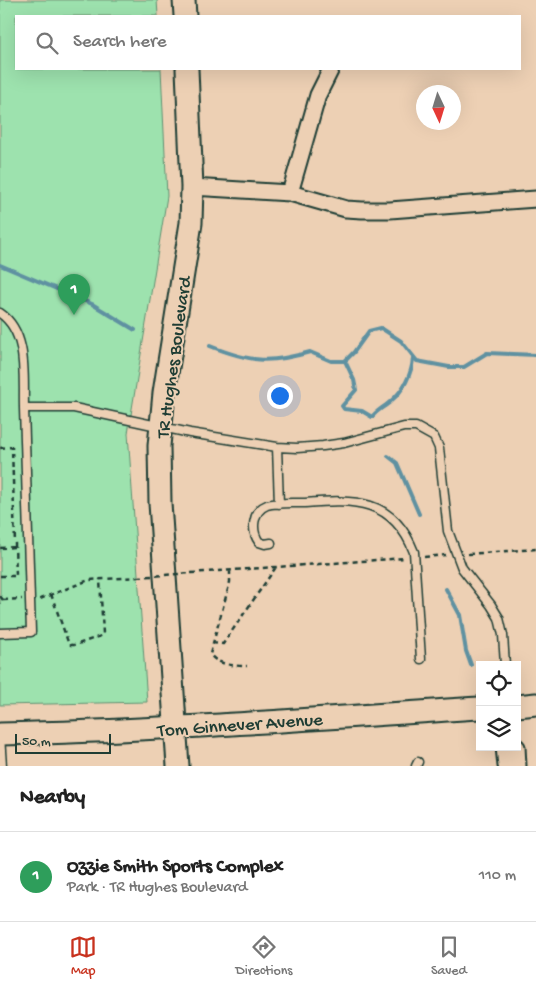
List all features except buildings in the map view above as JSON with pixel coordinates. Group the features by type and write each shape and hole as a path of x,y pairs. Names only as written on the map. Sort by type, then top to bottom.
{"main road":[{"path":"184,0 185,15"},
{"name":"TR Hughes Boulevard","path":"178,766 160,504 159,463 160,426 164,393 187,258 191,223 192,187 188,70"},
{"path":"521,706 536,704"},
{"name":"Tom Ginnever Avenue","path":"0,734 77,733 175,728 476,708"}],"street":[{"path":"290,193 318,95 330,70"},
{"path":"192,187 290,193 346,209 362,210 390,210 536,199"},
{"path":"504,751 506,766"},
{"path":"517,751 518,766"}],"lane":[{"path":"0,313 16,332 22,354 31,632 0,633"},
{"path":"24,408 74,408 200,435 276,447 297,448 337,444 404,427 416,427 434,437 439,448 445,516 450,540 462,568 499,618 506,661"},
{"path":"276,447 279,504"},
{"path":"271,543 259,542 255,536 254,522 257,514 268,505 350,501 365,503 383,512 401,529 414,552 421,659"},
{"path":"0,734 2,766"}],"path":[{"path":"0,448 12,447 15,547 18,576 0,576"},
{"path":"0,548 15,547"},
{"path":"464,554 536,549"},
{"path":"423,557 448,555"},
{"path":"38,599 89,580 407,558"},
{"path":"212,643 223,644 276,568"},
{"path":"230,570 230,582 210,654 212,658 233,666 247,666"},
{"path":"51,594 68,642 71,645 75,645 103,634 100,579"},
{"path":"20,592 22,599 21,607"},
{"path":"0,596 3,600"},
{"path":"0,603 3,600 22,599"}],"green space":[{"path":"0,0 157,0 158,15 15,15 15,70 161,70 167,196 128,433 147,702 0,705"}],"waterway":[{"path":"0,265 92,304 135,330"},
{"path":"210,346 260,360 271,360 310,352 331,361 345,361 369,331 381,328 401,341 417,361 449,367 464,367 487,353 536,355"},
{"path":"345,361 354,380 356,390 342,406 344,409 362,411 372,417 389,403 403,387 409,376 413,358"},
{"path":"388,456 397,463 419,514"},
{"path":"446,589 460,615 466,651 471,665"}],"place":[{"name":"Ozzie Smith Sports Complex","path":"74,315"}]}
